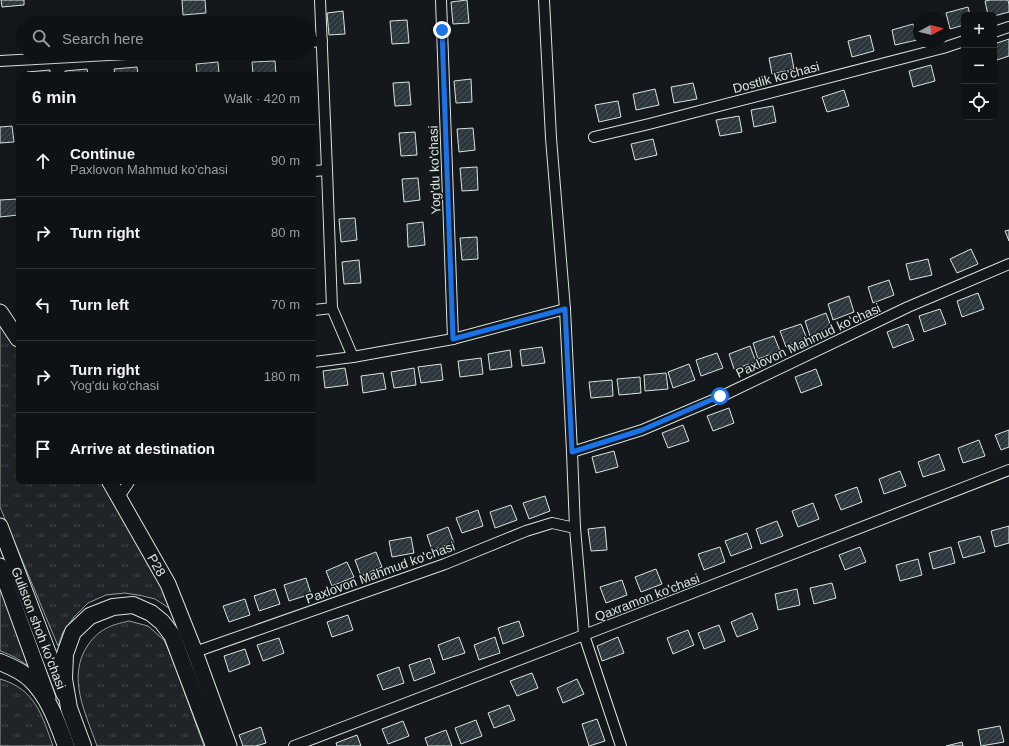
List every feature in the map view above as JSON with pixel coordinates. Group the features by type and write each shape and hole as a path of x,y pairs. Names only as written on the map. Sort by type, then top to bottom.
{"main road":[{"path":"0,312 16,336"},
{"name":"Р28","path":"111,484 168,584 195,652 229,746"},
{"name":"Guliston shoh ko'chasi","path":"0,526 83,746"},
{"name":"Guliston shoh ko'chasi","path":"0,566 66,746"},
{"name":"Guliston shoh ko'chasi","path":"69,708 64,679 65,654 73,632 90,616 113,607 133,605 151,613 162,622 172,635 214,746"},
{"name":"Guliston shoh ko'chasi","path":"0,662 29,678 42,694 54,713"}],"street":[{"path":"320,0 332,308 353,357"},
{"name":"Yog'du ko'chasi","path":"441,0 453,339"},
{"path":"544,0 551,138 565,309 575,528 584,635 621,746"},
{"path":"997,31 1009,27"},
{"path":"316,41 322,41"},
{"name":"Dostlik ko'chasi","path":"594,137 928,52 961,42"},
{"path":"0,61 18,60"},
{"path":"316,171 327,170"},
{"name":"Paxlovon Mahmud ko'chasi","path":"572,452 642,430 720,396 908,307 1009,264"},
{"path":"316,310 332,308"},
{"path":"316,362 353,357 453,339 565,309"},
{"name":"Qaxramon ko'chasi","path":"294,746 310,743 1009,470"},
{"path":"119,497 129,484"},
{"name":"Paxlovon Mahmud ko'chasi","path":"195,652 445,564 526,531 552,523 575,528"}],"green space":[{"path":"0,322 16,345 16,484 102,484 164,586 172,610 155,599 143,596 125,593 106,595 88,603 74,617 63,632 58,646 0,507"},
{"path":"0,586 32,669 17,658 0,651"},
{"path":"129,621 148,626 164,640 171,655 204,746 97,746 80,696 78,683 82,657 88,645 101,631 111,626"},
{"path":"0,679 12,683 22,689 29,696 41,714 53,746 0,746"}],"building":[{"path":"1,0 24,0 24,5 2,7"},
{"path":"182,0 205,0 206,13 183,15"},
{"path":"467,0 469,23 453,24 451,2"},
{"path":"1008,0 1009,12 997,15 997,12 987,12 985,1"},
{"path":"968,7 969,12 961,12 961,26 950,29 949,12"},
{"path":"343,11 345,34 329,35 327,13"},
{"path":"407,20 409,43 392,44 390,21"},
{"path":"913,24 913,41 895,45 892,30"},
{"path":"870,35 874,51 852,57 848,41"},
{"path":"1009,39 1009,56 997,60 997,43"},
{"path":"791,53 794,69 772,74 769,58"},
{"path":"275,61 276,72 253,72 252,62"},
{"path":"218,62 219,72 197,72 196,64"},
{"path":"931,65 935,81 913,87 909,71"},
{"path":"137,67 138,72 115,72 114,69"},
{"path":"87,69 88,72 65,72"},
{"path":"50,70 50,72 27,72"},
{"path":"471,79 472,102 456,103 454,81"},
{"path":"409,82 411,105 395,106 393,83"},
{"path":"693,83 697,99 674,103 671,87"},
{"path":"655,89 659,105 636,110 633,94"},
{"path":"844,90 849,106 827,112 822,97"},
{"path":"618,101 621,117 599,122 595,105"},
{"path":"773,106 776,122 754,127 751,110"},
{"path":"739,116 742,132 720,136 716,120"},
{"path":"12,126 14,142 0,143 0,127"},
{"path":"473,128 475,150 459,152 457,129"},
{"path":"415,132 417,155 401,156 399,133"},
{"path":"653,139 657,155 635,160 631,144"},
{"path":"477,167 478,190 462,191 460,168"},
{"path":"418,178 420,200 404,202 402,179"},
{"path":"16,199 16,215 0,217 0,200"},
{"path":"355,218 357,240 341,242 339,219"},
{"path":"423,222 425,245 408,247 407,224"},
{"path":"1009,230 1009,241 1005,231"},
{"path":"477,237 478,259 462,260 460,238"},
{"path":"971,249 978,264 957,273 950,259"},
{"path":"928,259 932,275 910,280 906,264"},
{"path":"359,260 361,283 344,284 342,262"},
{"path":"889,280 894,295 873,303 868,287"},
{"path":"978,293 984,309 962,317 957,301"},
{"path":"849,296 854,312 833,320 828,304"},
{"path":"940,309 946,324 924,332 919,316"},
{"path":"826,313 832,329 810,336 805,321"},
{"path":"801,324 807,339 786,347 780,331"},
{"path":"908,324 914,340 893,348 887,332"},
{"path":"774,336 780,351 758,359 753,343"},
{"path":"750,346 756,362 734,369 729,354"},
{"path":"542,347 545,363 522,366 520,350"},
{"path":"510,350 512,367 490,370 488,354"},
{"path":"717,353 723,368 701,376 696,360"},
{"path":"481,358 483,374 460,377 458,361"},
{"path":"441,364 443,380 421,383 418,367"},
{"path":"689,364 695,380 673,388 668,372"},
{"path":"345,368 348,385 325,388 323,371"},
{"path":"414,368 416,385 394,388 391,372"},
{"path":"816,369 822,385 801,393 795,377"},
{"path":"383,373 386,389 363,393 361,376"},
{"path":"666,373 668,389 645,391 644,375"},
{"path":"640,377 641,393 619,395 617,379"},
{"path":"612,380 613,396 591,398 589,382"},
{"path":"729,408 734,423 713,431 707,416"},
{"path":"683,425 689,441 668,448 662,433"},
{"path":"1009,430 1009,447 1001,450 995,435"},
{"path":"979,440 985,456 963,463 958,448"},
{"path":"614,451 618,467 596,473 592,457"},
{"path":"939,454 945,470 923,477 918,462"},
{"path":"900,471 906,486 884,494 879,479"},
{"path":"857,487 862,502 841,510 835,495"},
{"path":"545,496 550,511 529,519 523,503"},
{"path":"813,503 819,519 798,527 792,511"},
{"path":"511,505 517,520 495,528 490,512"},
{"path":"478,510 483,526 462,533 456,518"},
{"path":"777,521 783,536 761,544 756,529"},
{"path":"1009,526 1009,543 995,547 991,531"},
{"path":"448,527 454,543 432,550 427,535"},
{"path":"605,527 607,550 591,551 588,529"},
{"path":"747,533 752,548 731,556 725,541"},
{"path":"980,536 985,552 963,558 958,542"},
{"path":"411,537 414,553 392,557 389,541"},
{"path":"720,547 725,562 704,570 698,554"},
{"path":"860,547 866,562 845,570 839,555"},
{"path":"951,547 955,563 933,569 929,553"},
{"path":"376,552 382,567 361,576 355,560"},
{"path":"918,559 922,575 900,581 896,565"},
{"path":"347,562 354,577 332,586 326,571"},
{"path":"656,569 662,584 641,592 635,577"},
{"path":"306,578 311,594 289,601 284,585"},
{"path":"622,580 627,595 606,603 600,587"},
{"path":"832,583 836,598 814,604 810,588"},
{"path":"275,589 280,604 259,611 254,596"},
{"path":"797,589 800,605 778,610 775,594"},
{"path":"245,599 250,615 229,622 223,606"},
{"path":"752,613 758,629 737,637 731,622"},
{"path":"348,615 353,630 332,637 327,622"},
{"path":"519,621 524,636 503,644 498,628"},
{"path":"719,625 725,641 704,649 698,633"},
{"path":"688,630 694,645 673,654 667,638"},
{"path":"459,637 465,653 443,660 438,645"},
{"path":"495,637 500,653 479,660 474,645"},
{"path":"618,637 624,653 602,661 597,646"},
{"path":"279,638 284,653 263,661 257,645"},
{"path":"245,649 250,664 229,672 224,656"},
{"path":"430,658 435,673 414,681 409,665"},
{"path":"399,667 404,683 383,690 377,675"},
{"path":"532,673 538,688 517,696 510,681"},
{"path":"577,679 584,694 563,703 557,688"},
{"path":"509,705 515,720 494,728 488,713"},
{"path":"597,719 605,741 589,746 582,724"},
{"path":"476,720 482,736 461,744 455,728"},
{"path":"403,721 409,736 388,744 382,729"},
{"path":"1000,726 1004,742 981,746 978,730"},
{"path":"261,727 266,743 256,746 243,746 239,735"},
{"path":"446,730 452,746 428,746 425,738"},
{"path":"357,735 361,746 337,746 336,743"},
{"path":"962,742 963,746 946,746"}],"route":[{"path":"442,30 453,339 565,309 572,452 642,430 720,396"}]}
